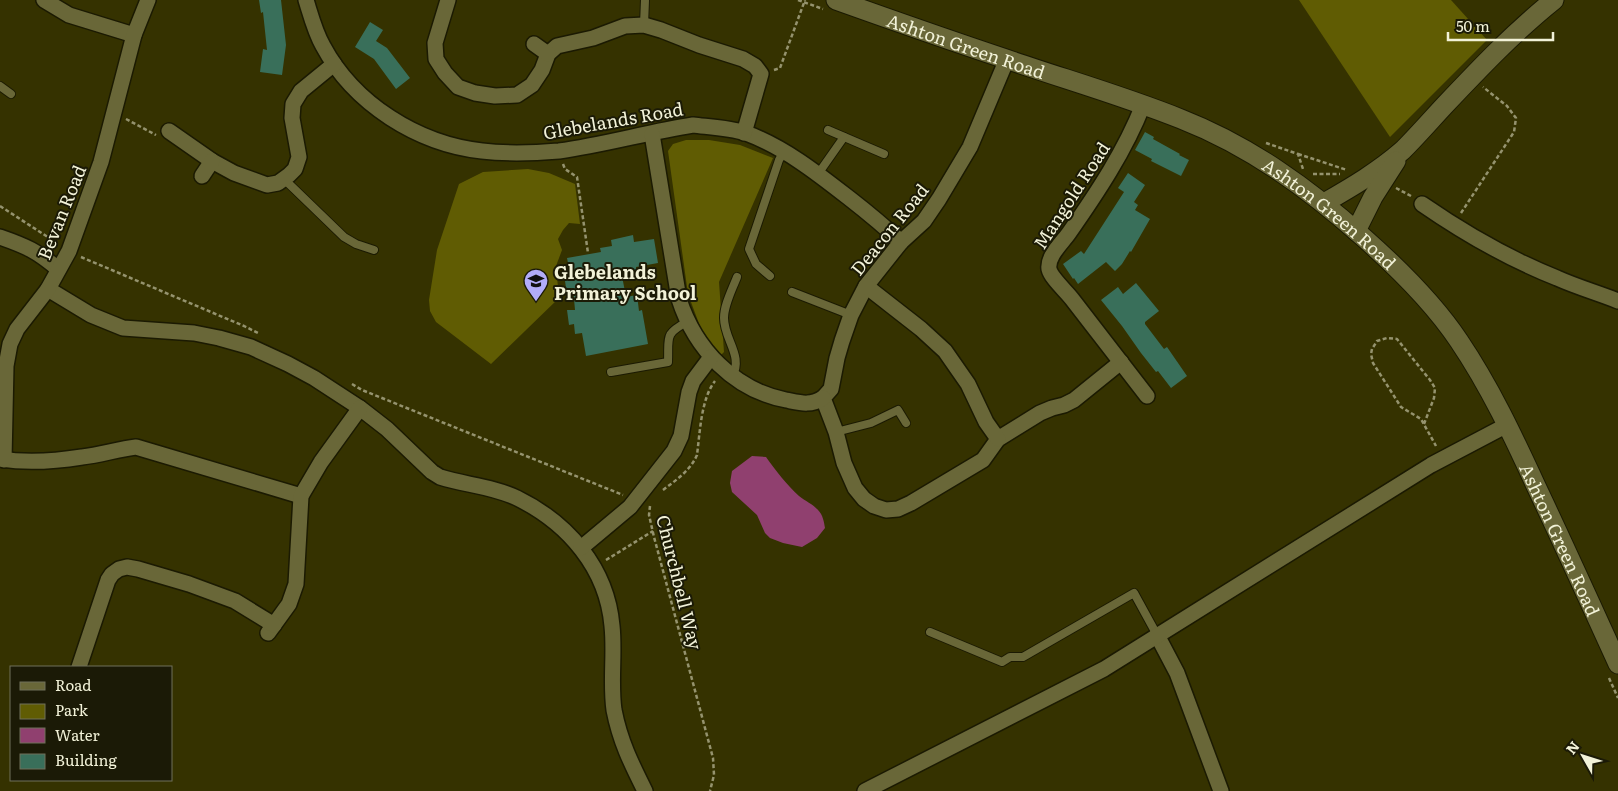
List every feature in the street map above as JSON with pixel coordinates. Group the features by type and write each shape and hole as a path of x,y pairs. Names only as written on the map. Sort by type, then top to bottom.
{"street":[{"path":"44,0 69,15 134,35"},
{"name":"Bevan Road","path":"2,459 6,366 10,344 17,329 48,290 69,251 101,162 134,35 148,0"},
{"name":"Glebelands Road","path":"306,0 313,25 323,46 334,64 354,89 376,108 398,123 425,136 459,147 483,152 536,152 560,150 693,125 744,133 784,151 818,174 901,242"},
{"path":"448,0 435,43 436,59 445,74 458,87 475,93 495,96 516,95 532,85 542,70 548,54 557,46 593,38 625,26 644,25 699,46 743,59 755,66 761,74 744,133"},
{"name":"Ashton Green Road","path":"836,0 1183,119 1230,142 1299,184 1324,203 1390,261 1429,302 1458,340 1480,375 1507,425 1612,669"},
{"path":"1324,203 1353,187 1403,149 1471,77 1519,30 1554,0"},
{"path":"534,44 548,54"},
{"name":"Deacon Road","path":"823,398 831,390 837,358 851,315 866,286 901,242 924,221 939,199 970,147 1007,59"},
{"path":"169,131 212,161 234,173 267,185 278,184 285,180 295,169 299,157 292,118 293,104 301,91 334,64"},
{"name":"Mangold Road","path":"1143,105 1114,166 1049,264 1052,276 1066,291 1147,396"},
{"path":"652,134 679,299 687,322 698,340 728,373 762,393 774,398 806,404 814,403 823,398 836,432 844,463 855,488 864,499 874,506 886,510 911,503 983,460 998,439 1040,413 1074,400 1121,362"},
{"path":"1356,231 1373,197 1403,149"},
{"path":"202,176 212,161"},
{"path":"1422,204 1452,225 1497,250 1556,278 1618,301"},
{"path":"0,237 27,246 58,269"},
{"path":"866,286 921,329 945,351 968,384 986,422 998,439"},
{"path":"48,290 91,315 123,328 219,338 250,347 288,364 314,378 360,408 387,429 432,472 449,480 497,490 542,512 582,548 602,582 612,625 614,708 620,737 628,758 645,791"},
{"path":"582,548 630,507 674,451 681,436 689,392 693,381 711,356"},
{"path":"79,666 108,580 119,569 127,567 189,584 235,601 271,629 289,604 296,584 301,496 321,462 360,408"},
{"path":"865,791 1104,669 1442,459 1507,425"},
{"path":"2,459 57,460 136,447 155,451 301,496"},
{"path":"1156,635 1177,673 1221,791"}],"lane":[{"path":"644,25 645,0"},
{"path":"0,86 11,94"},
{"path":"828,130 884,154"},
{"path":"818,174 844,137"},
{"path":"770,276 756,264 749,249 779,160 784,151"},
{"path":"285,180 344,237 356,244 374,250"},
{"path":"728,373 736,370 737,360 729,344 724,316 725,308 737,278"},
{"path":"792,292 851,315"},
{"path":"611,372 668,362 669,335 674,329 687,322"},
{"path":"836,432 871,423 898,410 906,423"},
{"path":"930,632 1002,662 1010,657 1023,657 1134,593 1156,635"}],"path":[{"path":"761,74 780,68 804,1 798,0"},
{"path":"1452,225 1514,132 1516,118 1507,106 1471,77"},
{"path":"113,112 161,137 169,131"},
{"path":"560,150 565,169 576,177 588,253"},
{"path":"1298,154 1351,171"},
{"path":"1383,181 1422,204"},
{"path":"0,206 69,251 261,335"},
{"path":"1424,424 1434,398 1435,388 1433,384 1401,342 1392,338 1383,338 1377,341 1372,349 1372,363 1401,406 1418,417 1424,424 1442,459"},
{"name":"Churchbell Way","path":"663,490 683,475 694,461 707,393 728,373"},
{"path":"345,380 362,390 635,500"},
{"name":"Churchbell Way","path":"653,501 650,505 649,515 713,758 714,775 710,791"},
{"path":"594,568 653,531"},
{"path":"1612,669 1618,698"}],"green space":[{"path":"1299,0 1451,0 1487,40 1390,137"},
{"path":"686,140 709,140 740,145 773,158 719,282 724,352 720,356 701,329 688,294 668,151 673,144"},
{"path":"528,169 549,173 575,184 580,224 569,223 558,239 562,250 556,266 559,298 491,364 436,322 430,311 429,300 437,250 459,184 483,172"}],"water":[{"path":"752,456 766,457 794,491 820,512 825,528 817,538 802,547 770,538 765,533 757,515 732,492 730,483 732,471"}],"building":[{"path":"259,0 281,0 286,45 282,75 260,72 263,49 267,50 263,12 261,13"},
{"path":"370,22 383,30 376,41 387,48 410,78 396,89 374,59 355,47"},
{"path":"1145,132 1154,137 1153,139 1189,160 1181,176 1151,161 1152,159 1135,150"},
{"path":"1128,173 1145,185 1134,202 1138,205 1135,210 1150,219 1131,252 1115,271 1106,262 1078,284 1063,264 1081,251 1084,254 1124,192 1118,188"},
{"path":"633,235 634,242 654,239 658,263 636,267 637,273 622,276 626,297 637,295 639,311 642,310 648,344 586,356 582,333 575,334 574,324 569,325 567,310 575,310 573,288 566,288 564,274 570,273 567,258 601,252 600,248 612,246 611,240"},
{"path":"1136,283 1159,311 1145,324 1164,349 1167,347 1187,376 1171,388 1158,371 1156,372 1101,300 1118,287 1123,294"}],"place":[{"name":"Glebelands Primary School","path":"536,302"}]}
